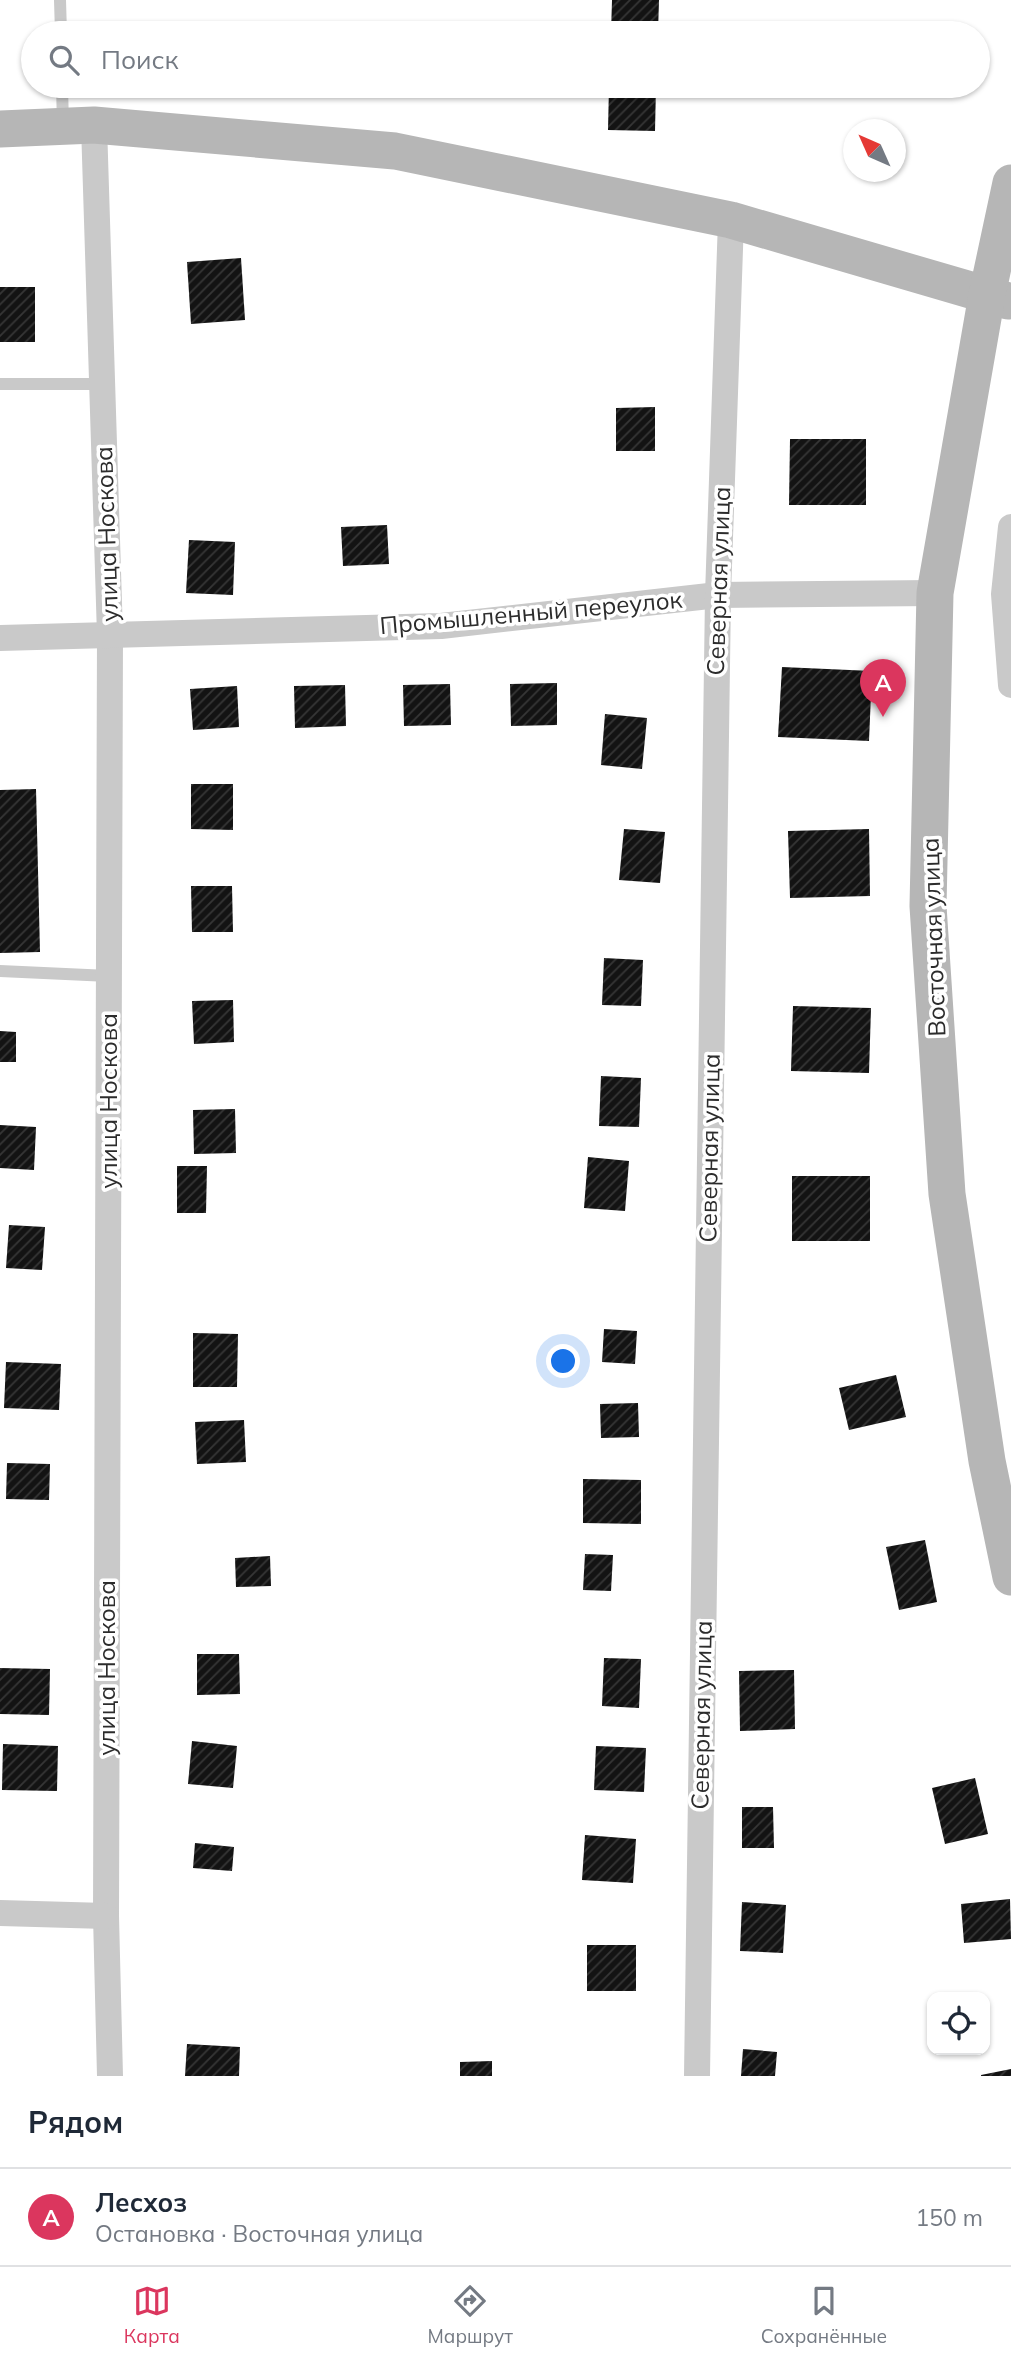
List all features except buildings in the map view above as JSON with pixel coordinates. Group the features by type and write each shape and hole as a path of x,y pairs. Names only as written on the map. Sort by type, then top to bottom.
{"main road":[{"path":"0,130 79,125 395,150 731,220 1003,293"},
{"name":"Восточная улица","path":"1011,183 1003,293 935,593 928,906 947,1194 987,1461 1011,1577"}],"street":[{"name":"улица Носкова","path":"79,125 102,384 110,635 106,1916 110,2076"},
{"name":"Северная улица","path":"696,2076 718,595 731,220"},
{"path":"1011,527 1004,594 1011,685"},
{"name":"Промышленный переулок","path":"0,638 441,626 718,595 935,593"},
{"path":"0,1913 106,1916"}],"lane":[{"path":"60,0 61,21"},
{"path":"67,98 79,125"},
{"path":"0,384 102,384"},
{"path":"0,971 109,976"}],"place":[{"name":"Лесхоз","path":"883,717"}]}
